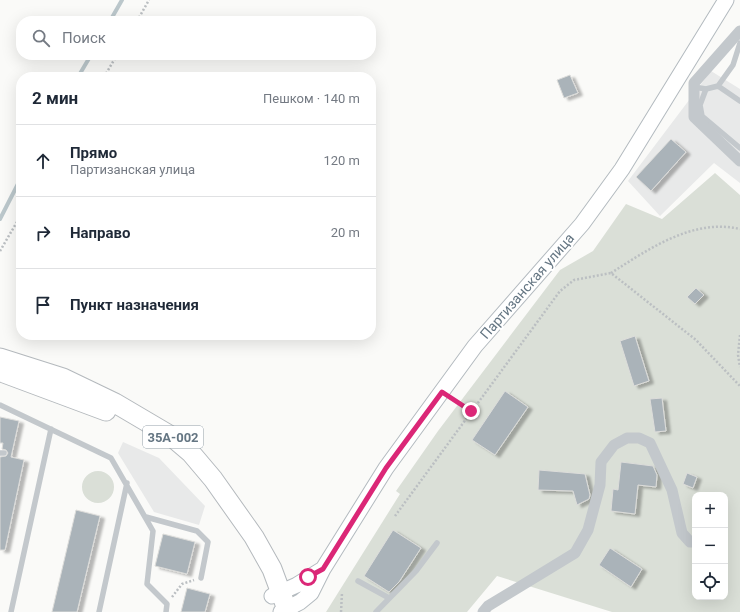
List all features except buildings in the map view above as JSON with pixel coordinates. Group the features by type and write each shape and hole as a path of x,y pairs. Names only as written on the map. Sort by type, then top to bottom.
{"highway":[{"name":"35А-002","path":"0,358 63,378 115,403 171,436 191,453 213,479 254,538 272,569 284,607"},
{"path":"0,372 22,378 107,411 172,441 201,473 235,520 284,607"}],"street":[{"name":"Партизанская улица","path":"284,607 300,602 311,593 323,569 386,468 476,346 582,224 622,169 726,0"},
{"path":"740,31 694,83 694,118 740,161"},
{"path":"483,612 488,606 575,553 588,530 600,485 601,462 614,445 627,438 639,438 650,443 672,490 682,533 690,542 692,542"},
{"path":"272,569 282,575 308,577"},
{"name":"Партизанская улица","path":"284,607 308,577 323,569"}],"lane":[{"path":"694,87 706,89 718,86 733,65 740,49 740,43"},
{"path":"718,86 740,101"},
{"path":"706,89 700,105 702,116 740,148"},
{"path":"0,405 111,458 127,483 153,531 147,584 167,604 166,612"},
{"path":"11,612 51,429"},
{"path":"99,612 127,483"},
{"path":"146,518 197,531 208,542 201,578"},
{"path":"376,612 416,571 437,543"},
{"path":"358,581 389,598"}],"path":[{"path":"140,16 149,0"},
{"path":"107,72 114,60"},
{"path":"0,251 16,224"},
{"path":"395,516 560,291 574,280 611,273 671,238 703,229 726,226 740,229"},
{"path":"611,273 696,340 740,386"},
{"path":"740,335 738,355 740,367"},
{"path":"442,392 471,411"},
{"path":"167,604 182,584 201,578"},
{"path":"341,612 342,593"}],"shaded area":[{"path":"711,71 740,89 740,183 714,163 660,216 628,181"},
{"path":"715,173 740,195 740,612 612,612 497,576 467,612 326,612 400,494 396,491 438,431 560,270 593,251 626,204 662,219"},
{"path":"123,442 159,458 205,506 199,525 154,512 118,453"},
{"path":"95,471 101,471 110,475 114,487 110,499 101,503 95,503 86,499 82,490 82,484 86,475"}],"waterway":[{"path":"113,16 122,0"},
{"path":"81,72 88,60"},
{"path":"0,219 16,188"}],"route":[{"path":"308,577 323,569 386,468 442,392 471,411"}]}
